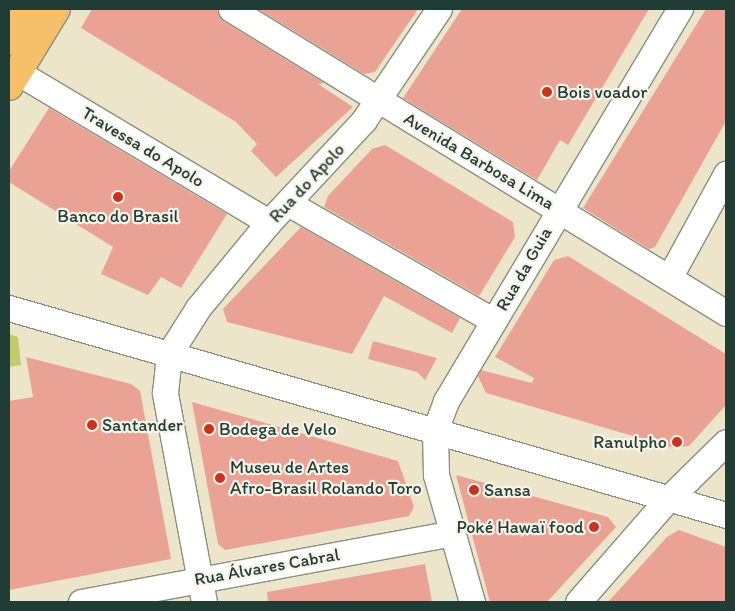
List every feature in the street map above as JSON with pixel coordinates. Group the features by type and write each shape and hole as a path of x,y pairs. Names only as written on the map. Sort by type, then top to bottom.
{"main road":[{"path":"9,41 27,9"},
{"path":"13,79 56,9"}],"street":[{"name":"Avenida Barbosa Lima","path":"231,9 726,313"},
{"name":"Rua do Apolo","path":"169,354 198,308 269,222 379,100 439,9"},
{"name":"Rua da Guia","path":"435,430 494,321 559,209 680,9"},
{"name":"Travessa do Apolo","path":"13,79 269,222"},
{"path":"669,278 726,174"},
{"path":"288,202 494,321"},
{"path":"9,308 726,515"},
{"path":"169,354 164,393 202,591"},
{"path":"435,430 436,475 472,602"},
{"path":"578,602 668,499 726,442"},
{"name":"Rua Álvares Cabral","path":"81,602 202,591 452,533"}],"green space":[{"path":"9,334 18,337 21,365 9,367"}],"building":[{"path":"92,9 217,9 223,21 324,83 318,84 353,107 276,177 251,151 257,144 236,122 81,28"},
{"path":"258,9 418,9 375,72 364,74"},
{"path":"462,9 649,9 568,145 560,140 537,180 403,98"},
{"path":"706,9 726,9 726,121 655,247 649,249 583,208"},
{"name":"Banco do Brasil","path":"49,108 227,214 181,288 161,277 148,295 101,274 113,247 9,182 9,171"},
{"path":"385,145 513,222 515,237 479,296 324,207 328,196 372,149"},
{"path":"301,227 460,318 452,333 384,296 352,354 227,322 223,309"},
{"path":"568,256 726,354 726,405 689,446 674,448 486,393 478,376 481,370 532,383 534,378 495,357 554,260"},
{"path":"373,341 437,358 425,380 417,372 368,359"},
{"path":"26,357 131,384 140,391 171,559 9,590 9,401 33,397"},
{"path":"192,402 398,461 414,507 409,516 225,550 218,544"},
{"path":"456,475 608,517 616,527 547,602 490,602"},
{"path":"679,530 726,547 726,602 608,602 667,537"},
{"path":"425,564 432,602 268,602 267,592"}],"place":[{"name":"Bois voador","path":"547,92"},
{"name":"Banco do Brasil","path":"118,197"},
{"name":"Santander","path":"92,425"},
{"name":"Bodega de Velo","path":"209,429"},
{"name":"Ranulpho","path":"677,442"},
{"name":"Museu de Artes Afro-Brasil Rolando Toro","path":"220,478"},
{"name":"Sansa","path":"474,490"},
{"name":"Poké Hawaï food","path":"594,527"}]}
